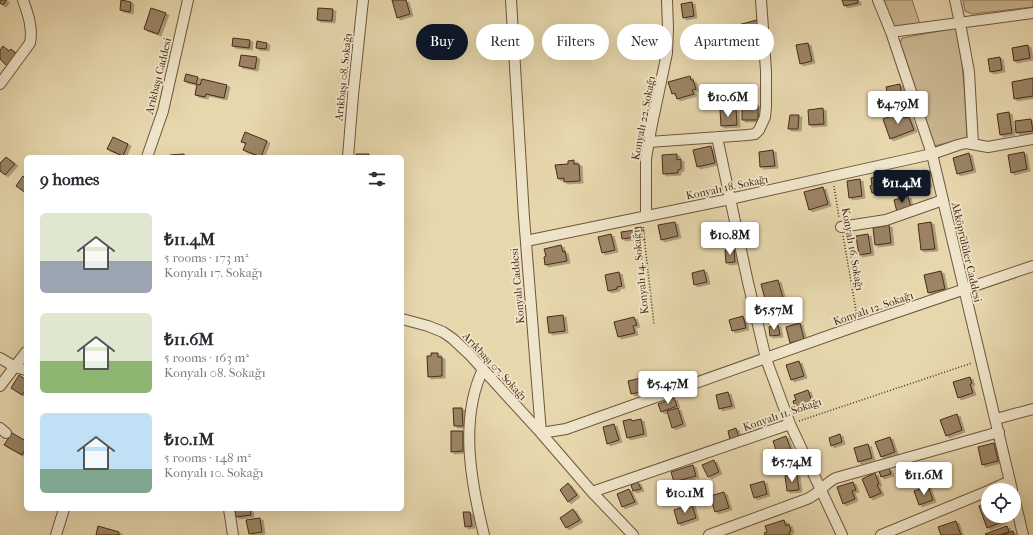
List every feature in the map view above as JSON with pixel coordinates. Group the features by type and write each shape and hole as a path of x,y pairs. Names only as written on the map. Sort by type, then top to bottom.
{"street":[{"path":"0,84 30,43 30,22 23,0"},
{"name":"Arıkbaşı Caddesi","path":"148,155 163,111 188,0"},
{"name":"Arıkbaşı 08. Sokağı","path":"348,155 352,102 363,0"},
{"name":"Konyalı Caddesi","path":"511,0 526,241 541,433"},
{"name":"Konyalı 22. Sokağı","path":"644,217 646,167 649,142 667,53 667,0"},
{"path":"649,142 755,134 759,130 762,125 766,106 766,71 761,0"},
{"name":"Akköprülüler Caddesi","path":"878,0 891,32 932,154 1010,483"},
{"path":"955,0 969,72 973,144"},
{"path":"891,32 1033,13"},
{"path":"716,137 766,359 790,424 842,535"},
{"name":"Konyalı 18. Sokağı","path":"526,241 832,177 932,154 958,145 973,144 988,147 1033,139"},
{"path":"841,226 886,220 943,200"},
{"name":"Konyalı 12. Sokağı","path":"541,433 566,429 859,325 1033,266"},
{"name":"Arıkbaşı 07. Sokağı","path":"404,320 443,332 458,344 483,369 541,433"},
{"path":"0,386 24,355"},
{"path":"0,358 15,367 24,369"},
{"path":"483,369 473,398 471,410 470,446 473,484 484,535"},
{"path":"996,419 1033,409"},
{"name":"Konyalı 11. Sokağı","path":"592,492 790,424"},
{"path":"709,535 807,499 817,494 828,482 836,478 999,432"},
{"path":"541,433 592,492 633,535"},
{"path":"881,535 981,493"},
{"path":"56,535 63,511"},
{"path":"229,511 233,535"},
{"path":"1020,523 1023,535"}],"path":[{"name":"Konyalı 16. Sokağı","path":"832,177 859,325"},
{"name":"Konyalı 14. Sokağı","path":"644,217 654,324"},
{"name":"Konyalı 11. Sokağı","path":"790,424 980,360"}],"shaded area":[{"path":"883,0 912,0 920,24 894,28"},
{"path":"963,0 1033,0 1033,7 972,14 965,11"},
{"path":"956,28 965,96 967,138 934,146 900,43 902,38"}],"building":[{"path":"0,0 7,0 3,5 0,3"},
{"path":"121,0 131,2 130,12 120,10"},
{"path":"392,0 406,0 410,14 397,18"},
{"path":"842,0 858,0 858,3 844,6"},
{"path":"692,2 694,16 683,18 681,4"},
{"path":"151,8 166,13 158,34 144,29"},
{"path":"318,8 333,9 332,21 317,20"},
{"path":"757,20 758,24 742,24"},
{"path":"233,38 250,40 249,48 232,46"},
{"path":"257,41 267,43 266,49 256,48"},
{"path":"808,43 812,61 800,64 796,45"},
{"path":"1028,45 1030,58 1014,61 1012,48"},
{"path":"3,46 9,51 11,49 17,54 7,66 0,59 0,50"},
{"path":"241,55 257,57 255,69 239,66"},
{"path":"1000,57 1002,70 990,72 988,59"},
{"path":"186,74 198,77 196,84 184,81"},
{"path":"690,76 696,89 692,90 694,94 677,99 675,93 672,94 668,82"},
{"path":"1033,78 1033,96 1014,99 1012,82"},
{"path":"202,79 227,85 224,98 206,94 205,97 195,95 197,84 200,85"},
{"path":"900,84 902,96 889,99 886,87"},
{"path":"742,105 758,105 758,120 742,120"},
{"path":"823,108 824,124 809,125 808,110"},
{"path":"736,109 737,125 721,126 720,110"},
{"path":"902,112 904,118 909,117 914,130 890,139 883,119"},
{"path":"1009,112 1012,133 1000,135 997,114"},
{"path":"790,115 799,115 798,129 788,129"},
{"path":"1031,119 1033,131 1016,133 1015,121"},
{"path":"245,132 267,141 262,155 256,155 243,150 246,143 241,142"},
{"path":"113,137 128,144 123,155 107,149"},
{"path":"711,146 715,163 697,167 693,150"},
{"path":"773,150 775,166 760,167 759,152"},
{"path":"1024,152 1027,169 1011,173 1008,155"},
{"path":"969,153 973,170 957,174 953,158"},
{"path":"356,154 369,154 369,155"},
{"path":"677,154 677,160 681,159 681,169 678,170 678,173 663,174 662,155"},
{"path":"6,157 15,164 5,175 0,171 0,163"},
{"path":"574,160 574,164 579,164 580,181 564,182 564,178 558,179 555,165 568,164 568,161"},
{"path":"925,170 929,185 916,188 913,173"},
{"path":"886,174 888,189 872,193 870,186 872,185 871,178"},
{"path":"23,176 24,177 24,192 16,186"},
{"path":"860,179 862,196 849,198 847,181"},
{"path":"823,187 828,204 809,210 804,192"},
{"path":"908,196 911,208 897,212 894,200"},
{"path":"675,222 678,236 661,240 658,225"},
{"path":"931,222 935,249 921,250 918,224"},
{"path":"889,225 891,243 875,245 873,228"},
{"path":"641,227 642,238 637,239 635,228"},
{"path":"635,230 636,237 622,239 621,232"},
{"path":"611,234 615,250 602,253 598,237"},
{"path":"868,234 871,253 859,255 856,236"},
{"path":"561,245 563,252 565,251 567,261 545,265 544,257 546,256 544,249"},
{"path":"734,249 735,262 726,263 725,250"},
{"path":"704,270 707,282 694,285 692,273"},
{"path":"941,271 945,289 928,293 924,275"},
{"path":"619,272 622,286 608,291 605,275"},
{"path":"778,280 783,298 766,303 761,284"},
{"path":"563,315 565,331 549,333 547,317"},
{"path":"743,316 746,328 732,331 729,320"},
{"path":"634,317 637,325 633,326 635,333 618,337 614,322"},
{"path":"800,323 804,339 790,343 786,327"},
{"path":"778,325 780,335 770,336 769,327"},
{"path":"431,353 438,353 438,357 442,357 442,376 428,377 427,356 431,356"},
{"path":"799,361 804,376 791,380 786,365"},
{"path":"19,375 24,379 24,392 22,395 11,388"},
{"path":"970,377 972,384 970,384 973,393 958,398 953,382"},
{"path":"641,378 645,391 631,394 628,381"},
{"path":"808,390 813,405 796,410 793,401 796,400 794,395"},
{"path":"728,392 732,406 719,409 716,395"},
{"path":"674,398 677,406 661,412 658,404"},
{"path":"453,408 462,408 463,426 454,426"},
{"path":"678,408 683,424 672,428 667,411"},
{"path":"957,414 962,430 946,436 940,420"},
{"path":"631,419 632,421 641,419 644,434 627,438 623,421"},
{"path":"614,424 619,440 607,444 603,427"},
{"path":"736,428 739,438 730,440 728,431"},
{"path":"451,431 463,431 463,451 451,452"},
{"path":"12,433 24,440 24,452 22,455 4,445"},
{"path":"840,434 842,442 831,446 829,438"},
{"path":"786,436 791,450 778,456 773,441"},
{"path":"890,437 895,452 881,457 875,442"},
{"path":"994,443 998,461 982,465 978,447"},
{"path":"868,444 872,458 858,462 854,448"},
{"path":"714,460 719,472 708,477 702,465"},
{"path":"798,461 800,467 790,470 788,464"},
{"path":"693,465 696,476 674,482 671,472"},
{"path":"889,468 891,474 881,477 879,471"},
{"path":"875,473 879,484 877,485 881,493 870,498 862,479"},
{"path":"797,474 799,490 787,491 785,476"},
{"path":"682,480 687,493 674,497 669,484"},
{"path":"764,481 767,494 754,498 750,485"},
{"path":"638,482 641,489 633,491 631,485"},
{"path":"853,482 856,490 852,491 855,499 843,504 837,487"},
{"path":"568,483 577,495 568,502 560,490"},
{"path":"928,486 933,500 919,505 914,491"},
{"path":"629,489 635,502 622,507 617,494"},
{"path":"724,492 729,508 715,512 710,496"},
{"path":"692,504 696,518 678,524 674,510"},
{"path":"573,509 580,520 566,528 560,518"},
{"path":"235,511 250,511 251,515 236,517"},
{"path":"463,512 470,512 472,526 465,527"},
{"path":"260,518 262,532 249,534 246,520"},
{"path":"784,520 786,526 789,524 791,531 789,532 790,535 765,535 764,533 767,532 765,526"},
{"path":"956,521 961,535 941,535 938,527"},
{"path":"985,523 999,523 987,528"},
{"path":"98,526 119,532 119,535 96,535"},
{"path":"1007,526 1009,532 999,535 985,534"},
{"path":"1013,531 1014,535 1002,535"}]}
